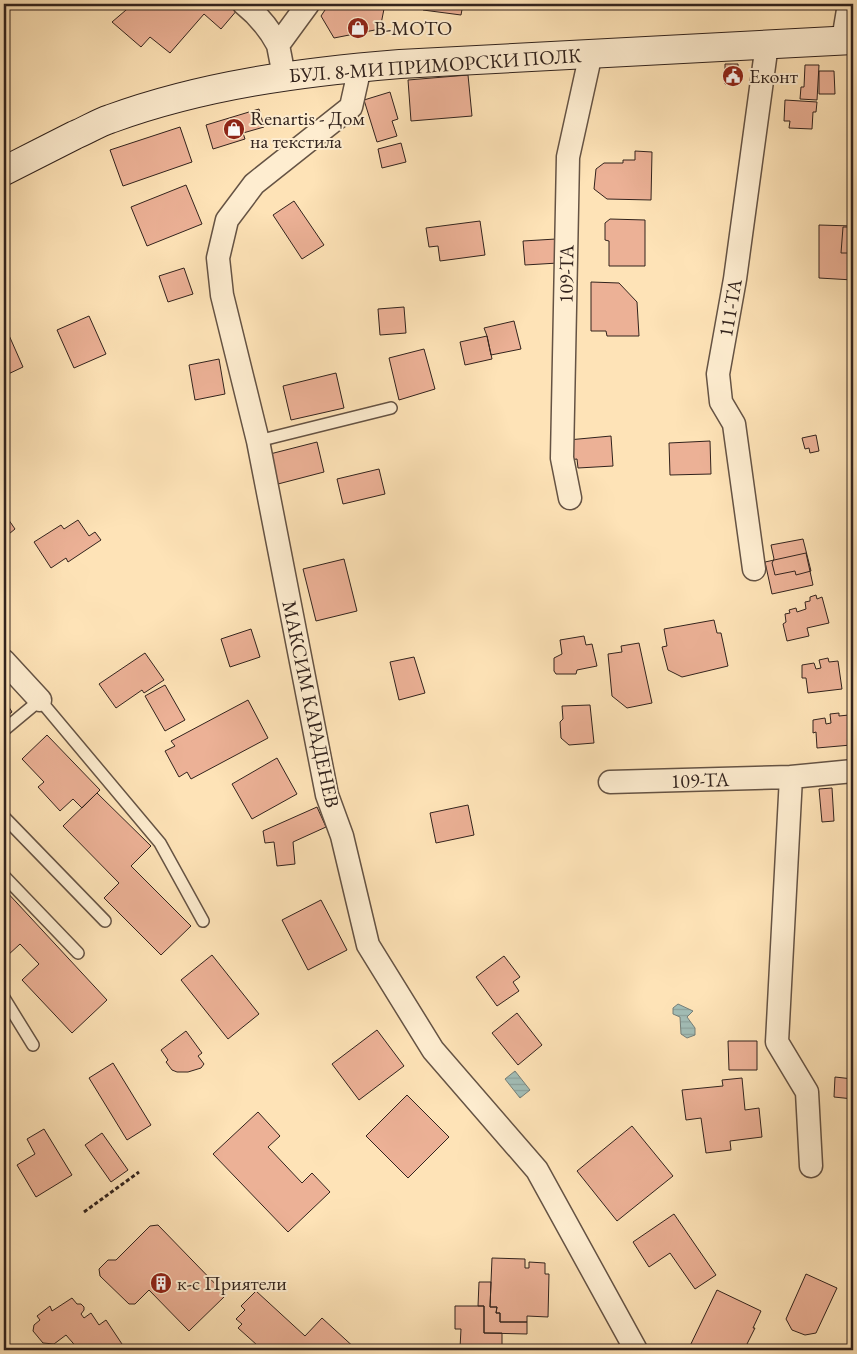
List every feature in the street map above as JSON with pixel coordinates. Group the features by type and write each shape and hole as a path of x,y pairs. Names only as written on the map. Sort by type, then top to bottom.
{"main road":[{"name":"БУЛ. 8-МИ ПРИМОРСКИ ПОЛК","path":"4,170 108,120 166,100 284,76 360,67 848,40"}],"street":[{"path":"244,4 260,16 278,45 284,76"},
{"path":"278,45 308,4"},
{"path":"848,40 849,4"},
{"name":"111-ТА","path":"754,569 746,522 734,424 721,402 718,374 735,279 767,44"},
{"name":"109-ТА","path":"570,498 562,458 568,157 591,53"},
{"name":"МАКСИМ КАРАДЕНЕВ","path":"360,67 351,107 254,184 227,220 218,258 222,295 258,441 327,795 342,836 368,945 433,1050 537,1170 636,1350"},
{"path":"4,661 40,700"},
{"name":"109-ТА","path":"610,782 791,776 853,771"},
{"path":"791,776 777,1042 807,1092 811,1166"}],"lane":[{"path":"258,441 392,408"},
{"path":"4,730 40,700 160,843 203,921"},
{"path":"4,817 105,922"},
{"path":"4,876 78,954"},
{"path":"4,998 33,1045"}],"path":[{"path":"84,1212 138,1172"}],"water":[{"path":"678,1004 693,1011 687,1017 695,1028 695,1035 687,1038 681,1034 680,1017 673,1014 673,1008"},
{"path":"515,1071 530,1090 520,1098 505,1079"}],"building":[{"path":"133,4 232,4 238,9 221,29 204,14 170,53 150,37 141,47 112,22"},
{"path":"329,4 385,4 380,29 334,38 321,16"},
{"path":"424,4 463,4 461,15 423,10"},
{"path":"725,64 738,64 738,84 725,84"},
{"path":"805,65 819,65 817,100 800,99 801,87 804,87"},
{"path":"819,71 834,71 835,94 819,94"},
{"path":"468,75 472,116 411,121 408,80"},
{"path":"390,92 398,119 392,121 397,136 377,142 364,100"},
{"path":"785,100 817,102 816,112 813,112 812,129 789,128 790,121 784,121"},
{"path":"259,109 264,127 243,133 245,139 213,149 206,125"},
{"path":"180,127 192,162 123,186 110,150"},
{"path":"401,143 406,162 382,168 378,149"},
{"path":"635,151 652,152 651,200 607,199 594,189 596,169 604,163 623,163 623,160 635,160"},
{"path":"186,185 202,224 147,246 131,207"},
{"path":"294,201 324,245 302,259 273,215"},
{"path":"610,219 645,220 645,266 609,266 609,241 605,240 605,223"},
{"path":"480,221 485,255 440,261 438,246 429,247 426,228"},
{"path":"819,225 853,226 853,280 819,278"},
{"path":"843,227 853,227 853,253 841,253"},
{"path":"556,239 558,263 525,265 523,241"},
{"path":"184,268 193,294 168,302 159,276"},
{"path":"591,282 619,283 637,302 639,336 607,336 606,331 591,331"},
{"path":"404,307 406,333 380,335 378,309"},
{"path":"89,316 106,354 74,368 57,330"},
{"path":"514,321 521,349 491,355 484,328"},
{"path":"4,324 23,367 4,376"},
{"path":"487,336 492,359 465,365 460,342"},
{"path":"424,349 435,389 399,400 389,358"},
{"path":"219,359 225,394 195,400 189,365"},
{"path":"336,373 344,408 291,420 283,386"},
{"path":"816,435 819,451 810,453 809,448 805,449 802,438"},
{"path":"611,436 613,466 578,468 577,459 569,460 568,440"},
{"path":"710,441 711,474 670,475 669,443"},
{"path":"317,442 324,472 278,484 270,454"},
{"path":"379,469 385,494 343,504 337,479"},
{"path":"4,513 15,529 4,538"},
{"path":"78,520 89,536 95,532 101,540 68,562 66,558 51,568 34,542 61,525 64,529"},
{"path":"803,539 811,571 796,575 795,571 775,575 771,545"},
{"path":"806,553 813,585 772,594 765,562"},
{"path":"344,559 357,611 316,621 303,569"},
{"path":"816,595 817,599 822,597 829,623 807,628 809,636 787,641 783,624 786,622 785,614 790,613 789,610 796,608 797,612 806,609 805,602 810,601 810,597"},
{"path":"714,620 717,633 721,633 728,666 682,677 668,670 662,647 667,646 664,629"},
{"path":"251,629 260,657 230,667 221,639"},
{"path":"584,636 586,645 592,644 597,666 577,670 576,674 556,674 554,671 554,658 562,654 560,640"},
{"path":"639,643 652,703 627,708 612,696 608,654 622,652 621,646"},
{"path":"145,653 164,680 144,693 142,690 116,708 99,684"},
{"path":"414,657 425,693 399,700 390,662"},
{"path":"828,658 829,662 838,661 842,689 808,693 806,678 802,678 802,665 814,663 816,669 821,668 819,660"},
{"path":"165,685 185,720 165,731 145,696"},
{"path":"4,699 12,712 4,718"},
{"path":"248,700 268,738 191,779 187,772 179,777 165,751 175,746 171,741"},
{"path":"590,705 594,743 569,745 561,738 562,706"},
{"path":"839,713 839,716 849,715 851,745 817,748 816,732 813,733 813,720 825,718 826,724 831,723 830,714"},
{"path":"47,735 100,790 82,808 73,799 60,811 38,787 44,782 22,759"},
{"path":"277,758 297,794 252,819 232,784"},
{"path":"832,788 834,821 822,822 819,789"},
{"path":"97,793 151,846 131,866 191,926 161,955 104,898 119,883 63,826"},
{"path":"468,805 474,835 436,843 430,813"},
{"path":"317,807 326,827 293,842 295,864 277,866 274,842 265,843 263,831"},
{"path":"4,889 107,1000 72,1033 22,980 39,964 20,944 7,956 4,953"},
{"path":"321,900 347,950 308,970 282,920"},
{"path":"212,955 259,1014 228,1039 181,980"},
{"path":"504,956 520,977 513,982 519,991 497,1006 476,977"},
{"path":"517,1013 542,1045 518,1065 492,1033"},
{"path":"377,1030 404,1066 359,1100 332,1064"},
{"path":"186,1031 202,1053 198,1056 204,1064 201,1068 188,1072 177,1072 172,1070 166,1062 168,1060 161,1050"},
{"path":"728,1041 757,1041 757,1070 729,1070"},
{"path":"113,1063 151,1125 127,1140 89,1078"},
{"path":"835,1077 853,1079 853,1099 834,1097"},
{"path":"742,1078 745,1110 759,1108 762,1137 730,1141 731,1150 706,1153 701,1118 686,1120 682,1090 723,1086 722,1080"},
{"path":"407,1095 449,1137 408,1178 366,1136"},
{"path":"258,1112 280,1136 268,1147 302,1183 312,1173 330,1192 288,1232 213,1154"},
{"path":"632,1126 673,1176 617,1221 577,1171"},
{"path":"44,1129 72,1175 36,1197 17,1165 35,1154 27,1139"},
{"path":"102,1133 128,1170 111,1182 85,1145"},
{"path":"674,1214 716,1275 695,1289 670,1253 649,1267 633,1242"},
{"name":"к-с Приятели","path":"158,1225 226,1295 189,1331 149,1290 135,1304 129,1304 100,1276 99,1269 108,1260 116,1260 150,1226"},
{"path":"492,1258 525,1259 525,1268 529,1268 529,1262 545,1263 545,1274 549,1274 548,1317 527,1316 527,1322 500,1322 500,1313 496,1313 497,1307 490,1307"},
{"path":"806,1274 837,1288 816,1333 805,1335 792,1330 786,1319"},
{"path":"479,1282 491,1282 490,1307 497,1307 496,1313 500,1313 500,1322 527,1322 527,1334 484,1333 484,1306 478,1306"},
{"path":"717,1290 761,1311 753,1328 755,1328 744,1350 688,1350"},
{"path":"256,1291 305,1336 322,1318 357,1350 256,1350 254,1348 257,1345 238,1328 242,1324 236,1319 245,1310 241,1306"},
{"path":"72,1298 77,1304 81,1304 84,1307 81,1314 84,1318 91,1313 99,1325 106,1320 126,1350 79,1350 66,1335 54,1344 43,1343 33,1331 34,1325 40,1320 37,1316 50,1306 52,1311"},
{"path":"455,1306 484,1306 484,1333 502,1333 502,1350 469,1350 469,1348 460,1348 461,1329 455,1329"}],"place":[{"name":"В-МОТО","path":"358,28"},
{"name":"Еконт","path":"733,76"},
{"name":"Renartis - Дом на текстила","path":"234,129"},
{"name":"к-с Приятели","path":"161,1283"}]}
